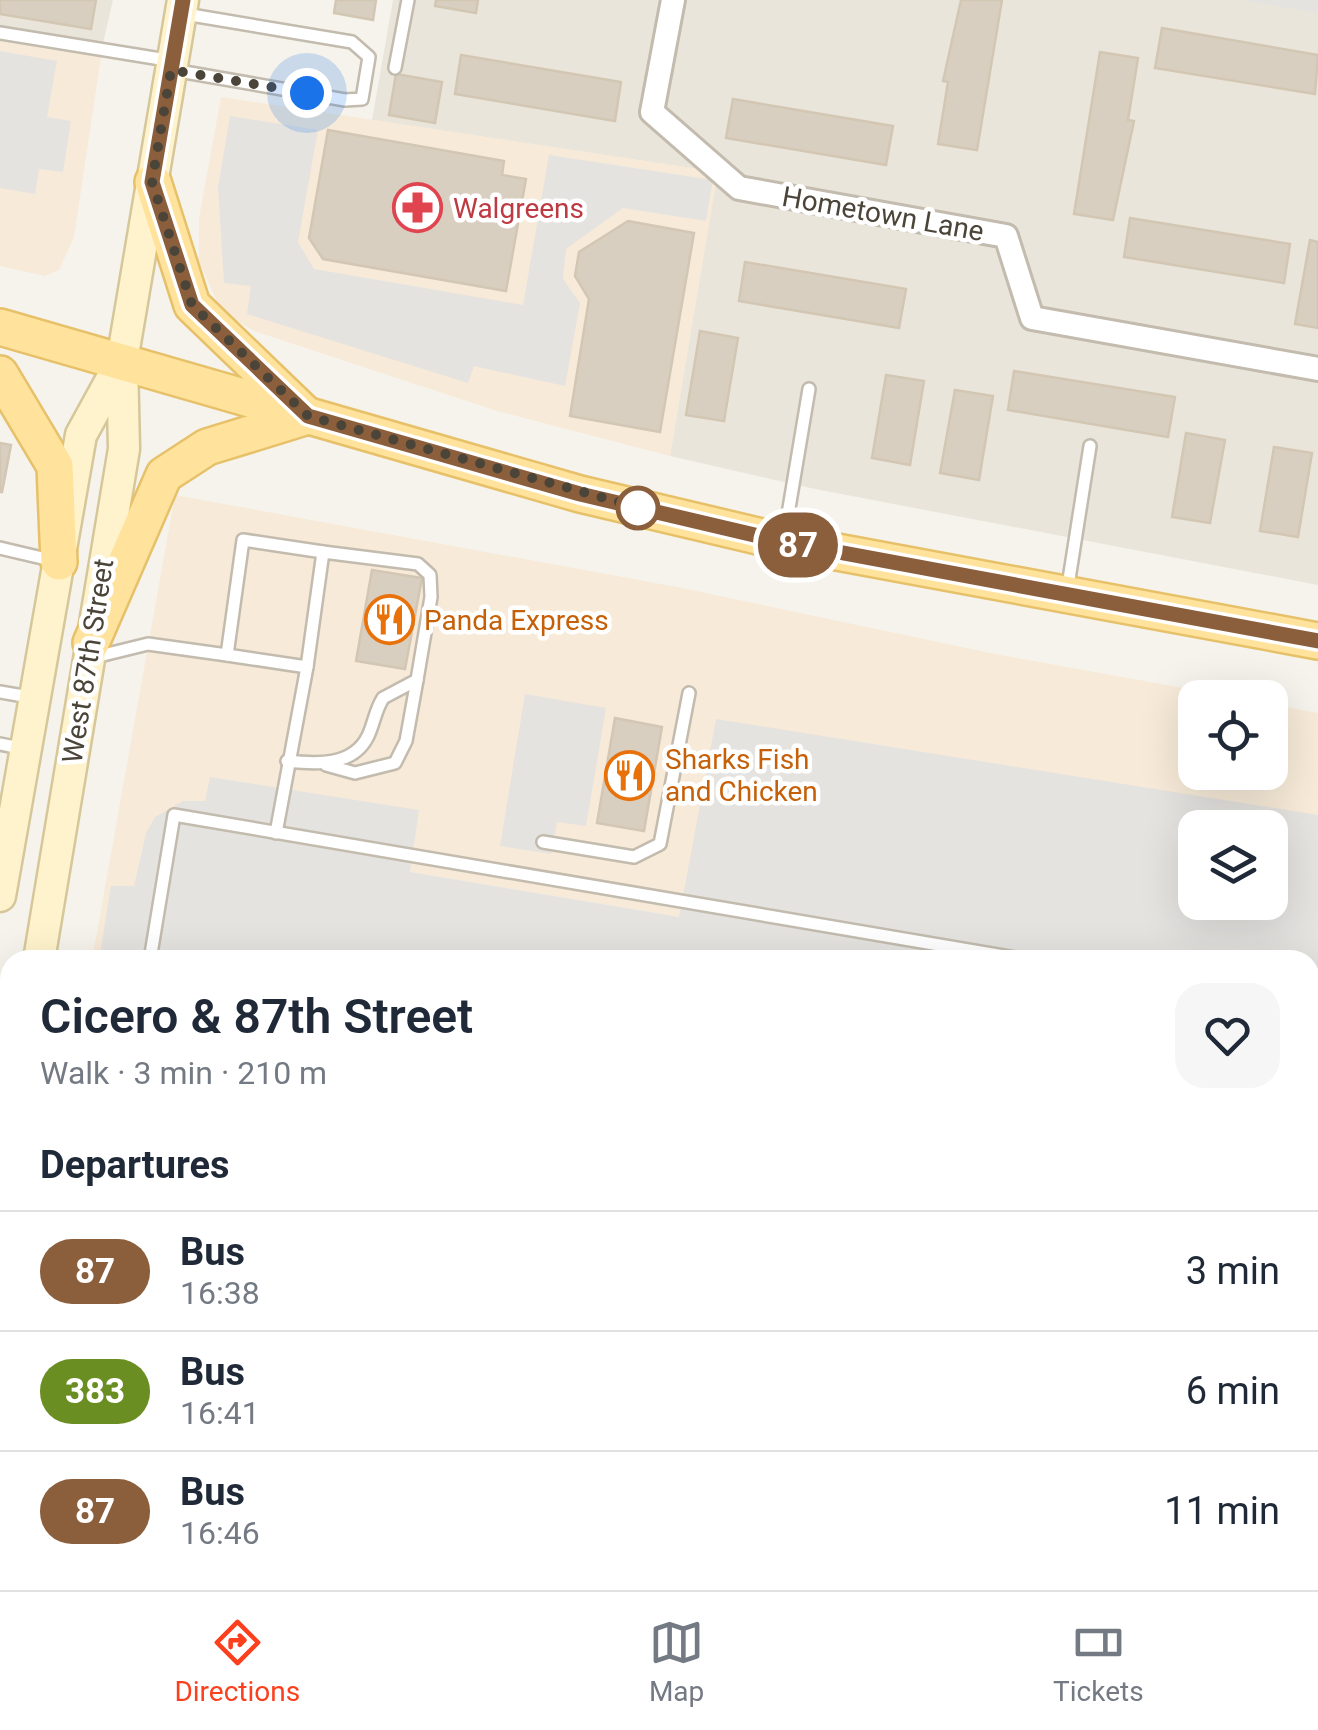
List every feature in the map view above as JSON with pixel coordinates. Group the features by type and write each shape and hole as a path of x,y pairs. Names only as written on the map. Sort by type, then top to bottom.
{"main road":[{"name":"West 87th Street","path":"40,950 124,449 122,361 182,7"},
{"path":"152,182 192,305 308,416"},
{"path":"0,327 580,494 784,542 1318,641"},
{"name":"West 87th Street","path":"0,896 13,746 35,698 81,434 122,361"},
{"path":"0,374 55,466 59,562"},
{"path":"90,651 164,475 207,446 308,416"}],"street":[{"name":"Hometown Lane","path":"674,0 652,112 739,188 1006,236 1032,318 1318,369"}],"lane":[{"path":"395,68 408,0"},
{"path":"0,33 345,100 362,99 368,80 368,57 352,42 182,7"},
{"path":"784,542 809,390"},
{"path":"1066,596 1090,446"},
{"path":"226,655 243,540 418,564 430,575 431,598 406,741 396,762 355,773 326,764 287,761"},
{"path":"0,548 59,562"},
{"path":"276,833 322,552"},
{"path":"90,651 148,644 306,667"},
{"path":"326,764 354,752 368,738 383,698 417,680"},
{"path":"0,692 35,698"},
{"path":"543,842 634,858 660,844 689,693"},
{"path":"152,950 174,815 969,950"}],"shaded area":[{"path":"0,0 113,0 103,43 0,26"},
{"path":"393,0 1318,0 1318,585 815,489 670,456 717,172 372,120"},
{"path":"1241,0 1318,0 1318,9 1317,13"},
{"path":"0,26 103,43 74,237 59,270 45,276 0,266"},
{"path":"0,51 57,61 47,117 71,121 63,172 39,169 35,194 0,188"},
{"path":"221,97 718,172 670,456 497,411 254,331 221,311 199,261 199,218"},
{"path":"230,116 318,130 298,242 314,269 523,305 549,155 713,180 706,221 623,208 566,249 563,279 580,303 565,386 474,366 468,383 247,314 251,286 224,283 218,187"},
{"path":"175,495 677,587 995,654 1178,687 1178,790 1288,790 1288,707 1318,713 1318,950 94,950"},
{"path":"525,694 606,708 586,826 557,822 551,854 500,846"},
{"path":"716,719 1287,810 1178,810 1178,920 1288,920 1288,810 1318,815 1318,950 101,950 111,886 134,886 146,833 155,817 183,801 205,801 210,777 419,810 410,872 679,917"}],"building":[{"path":"0,0 96,0 91,29 0,14"},
{"path":"336,0 376,0 373,20 334,13"},
{"path":"436,0 478,0 476,13 435,6"},
{"path":"961,0 1002,0 977,150 938,144 948,82 943,81"},
{"path":"1162,28 1318,55 1315,94 1155,68"},
{"path":"1100,52 1138,58 1128,120 1134,121 1113,220 1074,214"},
{"path":"461,55 621,82 615,121 455,94"},
{"path":"396,74 442,82 435,123 389,115"},
{"path":"733,99 893,126 886,165 726,138"},
{"name":"Walgreens","path":"328,130 504,161 502,175 526,179 506,291 323,259 309,238"},
{"path":"1130,218 1290,244 1284,283 1124,257"},
{"path":"628,221 694,233 660,432 570,416 589,299 575,276 579,252"},
{"path":"1310,240 1318,242 1318,328 1295,324"},
{"path":"745,262 906,289 899,328 739,301"},
{"path":"700,331 738,338 724,421 686,415"},
{"path":"1014,371 1175,397 1168,437 1008,410"},
{"path":"886,375 924,381 910,465 872,458"},
{"path":"955,390 993,396 979,480 940,473"},
{"path":"1186,433 1225,440 1210,523 1172,517"},
{"path":"0,443 11,445 2,492 0,492"},
{"path":"1274,447 1312,453 1298,537 1260,531"},
{"name":"Panda Express","path":"372,570 422,578 405,669 356,661"},
{"name":"Sharks Fish and Chicken","path":"615,718 662,727 644,831 597,823"}],"bus line":[{"name":"87","path":"183,0 152,182 192,305 308,416 580,494 784,542 1318,641"}],"place":[{"name":"Walgreens","path":"418,208"},
{"name":"Panda Express","path":"389,620"},
{"name":"Sharks Fish and Chicken","path":"630,775"}],"route":[{"path":"307,93 171,70 152,182 192,305 308,416 648,510 638,508"}]}
